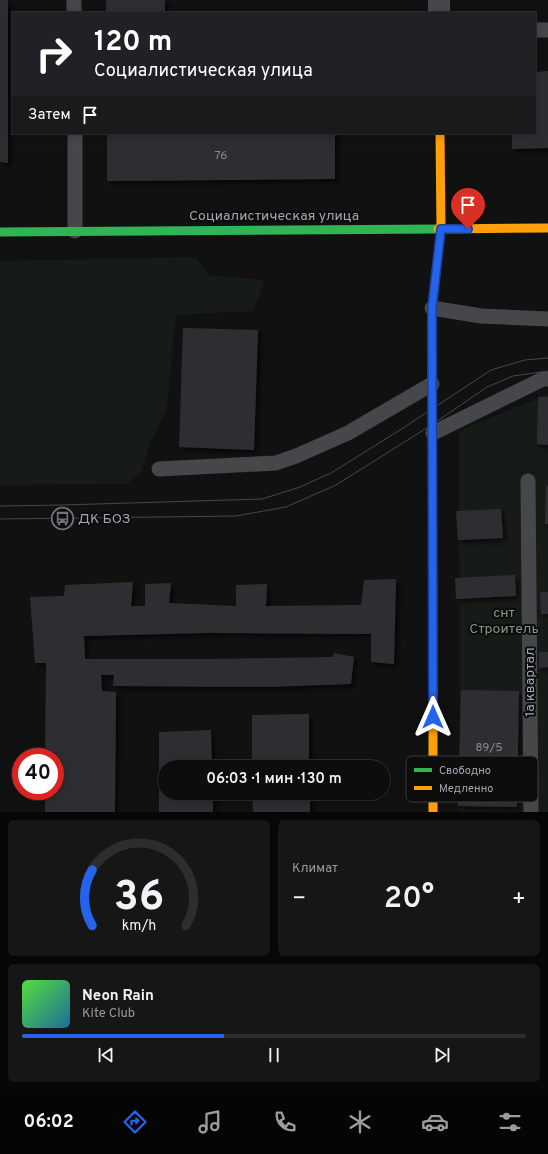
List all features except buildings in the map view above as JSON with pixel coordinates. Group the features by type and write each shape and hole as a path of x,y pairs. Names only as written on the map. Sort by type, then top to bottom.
{"street":[{"path":"439,0 439,12"},
{"path":"433,756 432,308 441,229 440,134"},
{"name":"Социалистическая улица","path":"0,232 548,228"}],"lane":[{"path":"74,0 74,12"},
{"path":"536,30 548,30"},
{"path":"75,134 75,231"},
{"path":"432,308 481,316 548,319"},
{"path":"433,434 543,379 548,379"},
{"path":"159,469 276,463 296,456 348,433 432,384"},
{"name":"1а квартал","path":"528,481 530,756"},
{"name":"1а квартал","path":"531,802 531,812"}],"green space":[{"path":"196,257 208,275 264,280 259,298 253,311 176,315 167,409 150,444 141,472 127,484 0,485 0,261"},
{"name":"снт Строитель","path":"548,394 548,812 460,812 460,802 538,802 538,756 460,756 459,431"}],"tram line":[{"path":"0,506 262,499 300,487 331,473 491,370 525,360 548,358"},
{"path":"0,519 236,516 286,507 336,485 433,424 487,387 513,376 548,371"}],"traffic: fast":[{"path":"0,232 438,229"},
{"path":"433,690 432,308 436,273"}],"traffic: slow":[{"path":"436,273 441,229 440,134"},
{"path":"438,229 548,228"},
{"path":"433,690 433,756"},
{"path":"433,802 433,812"}],"place":[{"name":"ДК БОЗ","path":"63,519"}],"route":[{"path":"433,717 432,308 441,229 468,229"}]}
